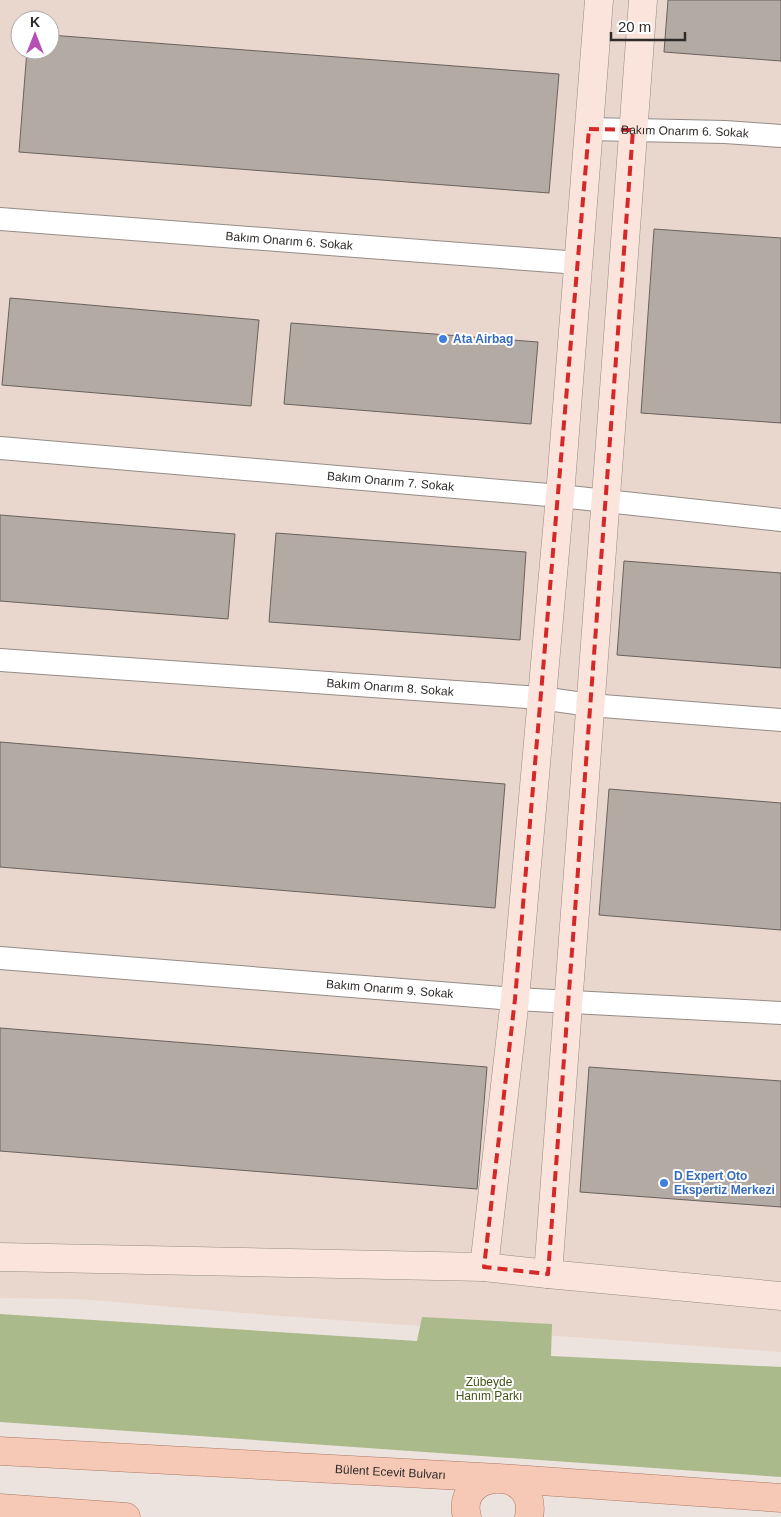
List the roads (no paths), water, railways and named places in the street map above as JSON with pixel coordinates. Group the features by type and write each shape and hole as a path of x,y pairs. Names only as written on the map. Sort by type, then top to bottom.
{"main road":[{"name":"Bülent Ecevit Bulvarı","path":"0,1450 499,1478 781,1498"},
{"path":"467,1517 466,1503 478,1484 488,1479 499,1478 509,1480 525,1492 529,1502 529,1517"},
{"path":"0,1508 126,1517"}],"street":[{"path":"484,1267 515,999 560,496 599,0"},
{"path":"548,1274 643,0"},
{"name":"Bakım Onarım 6. Sokak","path":"589,129 725,132 781,136"},
{"name":"Bakım Onarım 6. Sokak","path":"0,219 578,263"},
{"name":"Bakım Onarım 7. Sokak","path":"0,448 560,496 781,520"},
{"name":"Bakım Onarım 8. Sokak","path":"0,660 541,698 590,705 781,720"},
{"name":"Bakım Onarım 9. Sokak","path":"0,958 515,999 781,1013"},
{"path":"0,1257 484,1267 781,1296"}],"place":[{"name":"Ata Airbag","path":"443,339"},
{"name":"D Expert Oto Ekspertiz Merkezi","path":"664,1183"}],"park label":[{"name":"Zübeyde Hanım Parkı","path":"489,1389"}]}
